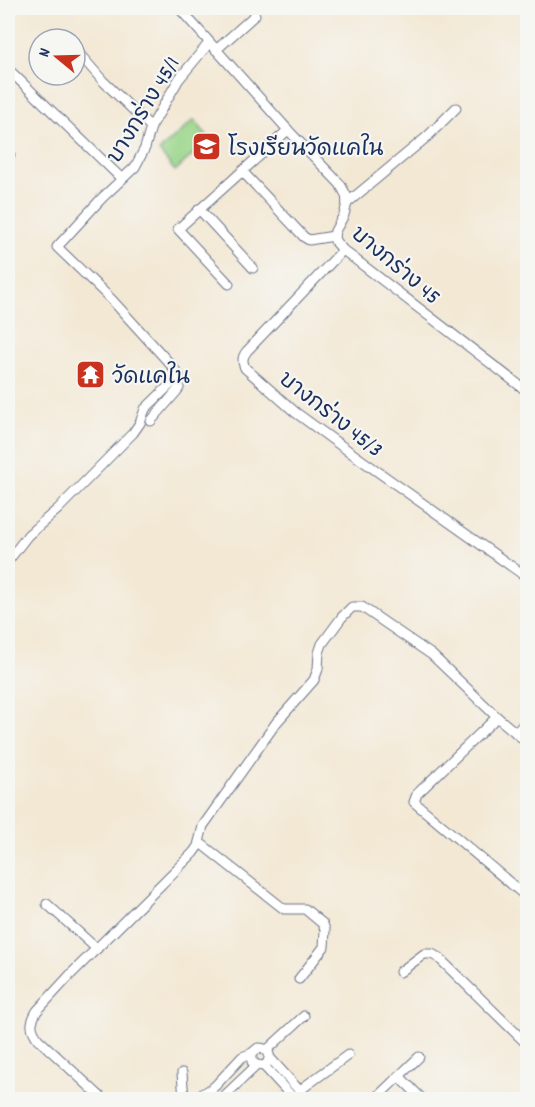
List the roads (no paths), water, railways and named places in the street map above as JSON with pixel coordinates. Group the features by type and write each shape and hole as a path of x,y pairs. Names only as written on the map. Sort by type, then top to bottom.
{"street":[{"name":"บางกร่าง 45","path":"179,8 288,130 340,184 346,195 347,203 334,236 335,241 343,250 528,392"},
{"path":"520,8 528,14"},
{"name":"บางกร่าง 45/1","path":"179,376 112,300 57,247 102,198 135,167 141,157 151,127 179,79 213,46 255,15"},
{"path":"87,63 151,127"},
{"path":"8,69 122,179"},
{"path":"347,203 428,136 456,108"},
{"path":"229,284 178,229 288,130"},
{"path":"242,171 304,237 309,240 334,236"},
{"path":"200,209 253,268"},
{"name":"บางกร่าง 45/3","path":"343,250 247,351 243,356 245,368 295,412 528,578"},
{"path":"151,421 179,388 179,376"},
{"path":"8,561 28,535 133,433 145,409 179,376"},
{"path":"104,1100 38,1039 32,1024 37,1011 71,974 193,853 199,842 203,826 276,723 314,680 322,644 352,607 362,607 432,655 528,743"},
{"path":"497,717 417,795 414,802 528,898"},
{"path":"516,733 528,719"},
{"path":"199,842 284,909 305,909 323,924 324,947 299,979"},
{"path":"47,904 97,949"},
{"path":"400,972 424,954 432,954 439,958 528,1045"},
{"path":"220,1100 264,1060 304,1017"},
{"path":"182,1073 185,1100 208,1096 242,1058 258,1048 263,1048 264,1060 295,1100"},
{"path":"252,1053 252,1062 264,1060 300,1090 308,1100"},
{"path":"300,1090 348,1055"},
{"path":"374,1100 419,1057"},
{"path":"399,1076 423,1100"}],"place":[{"name":"โรงเรียนวัดแคใน","path":"207,147"},
{"name":"วัดแคใน","path":"91,375"}]}
